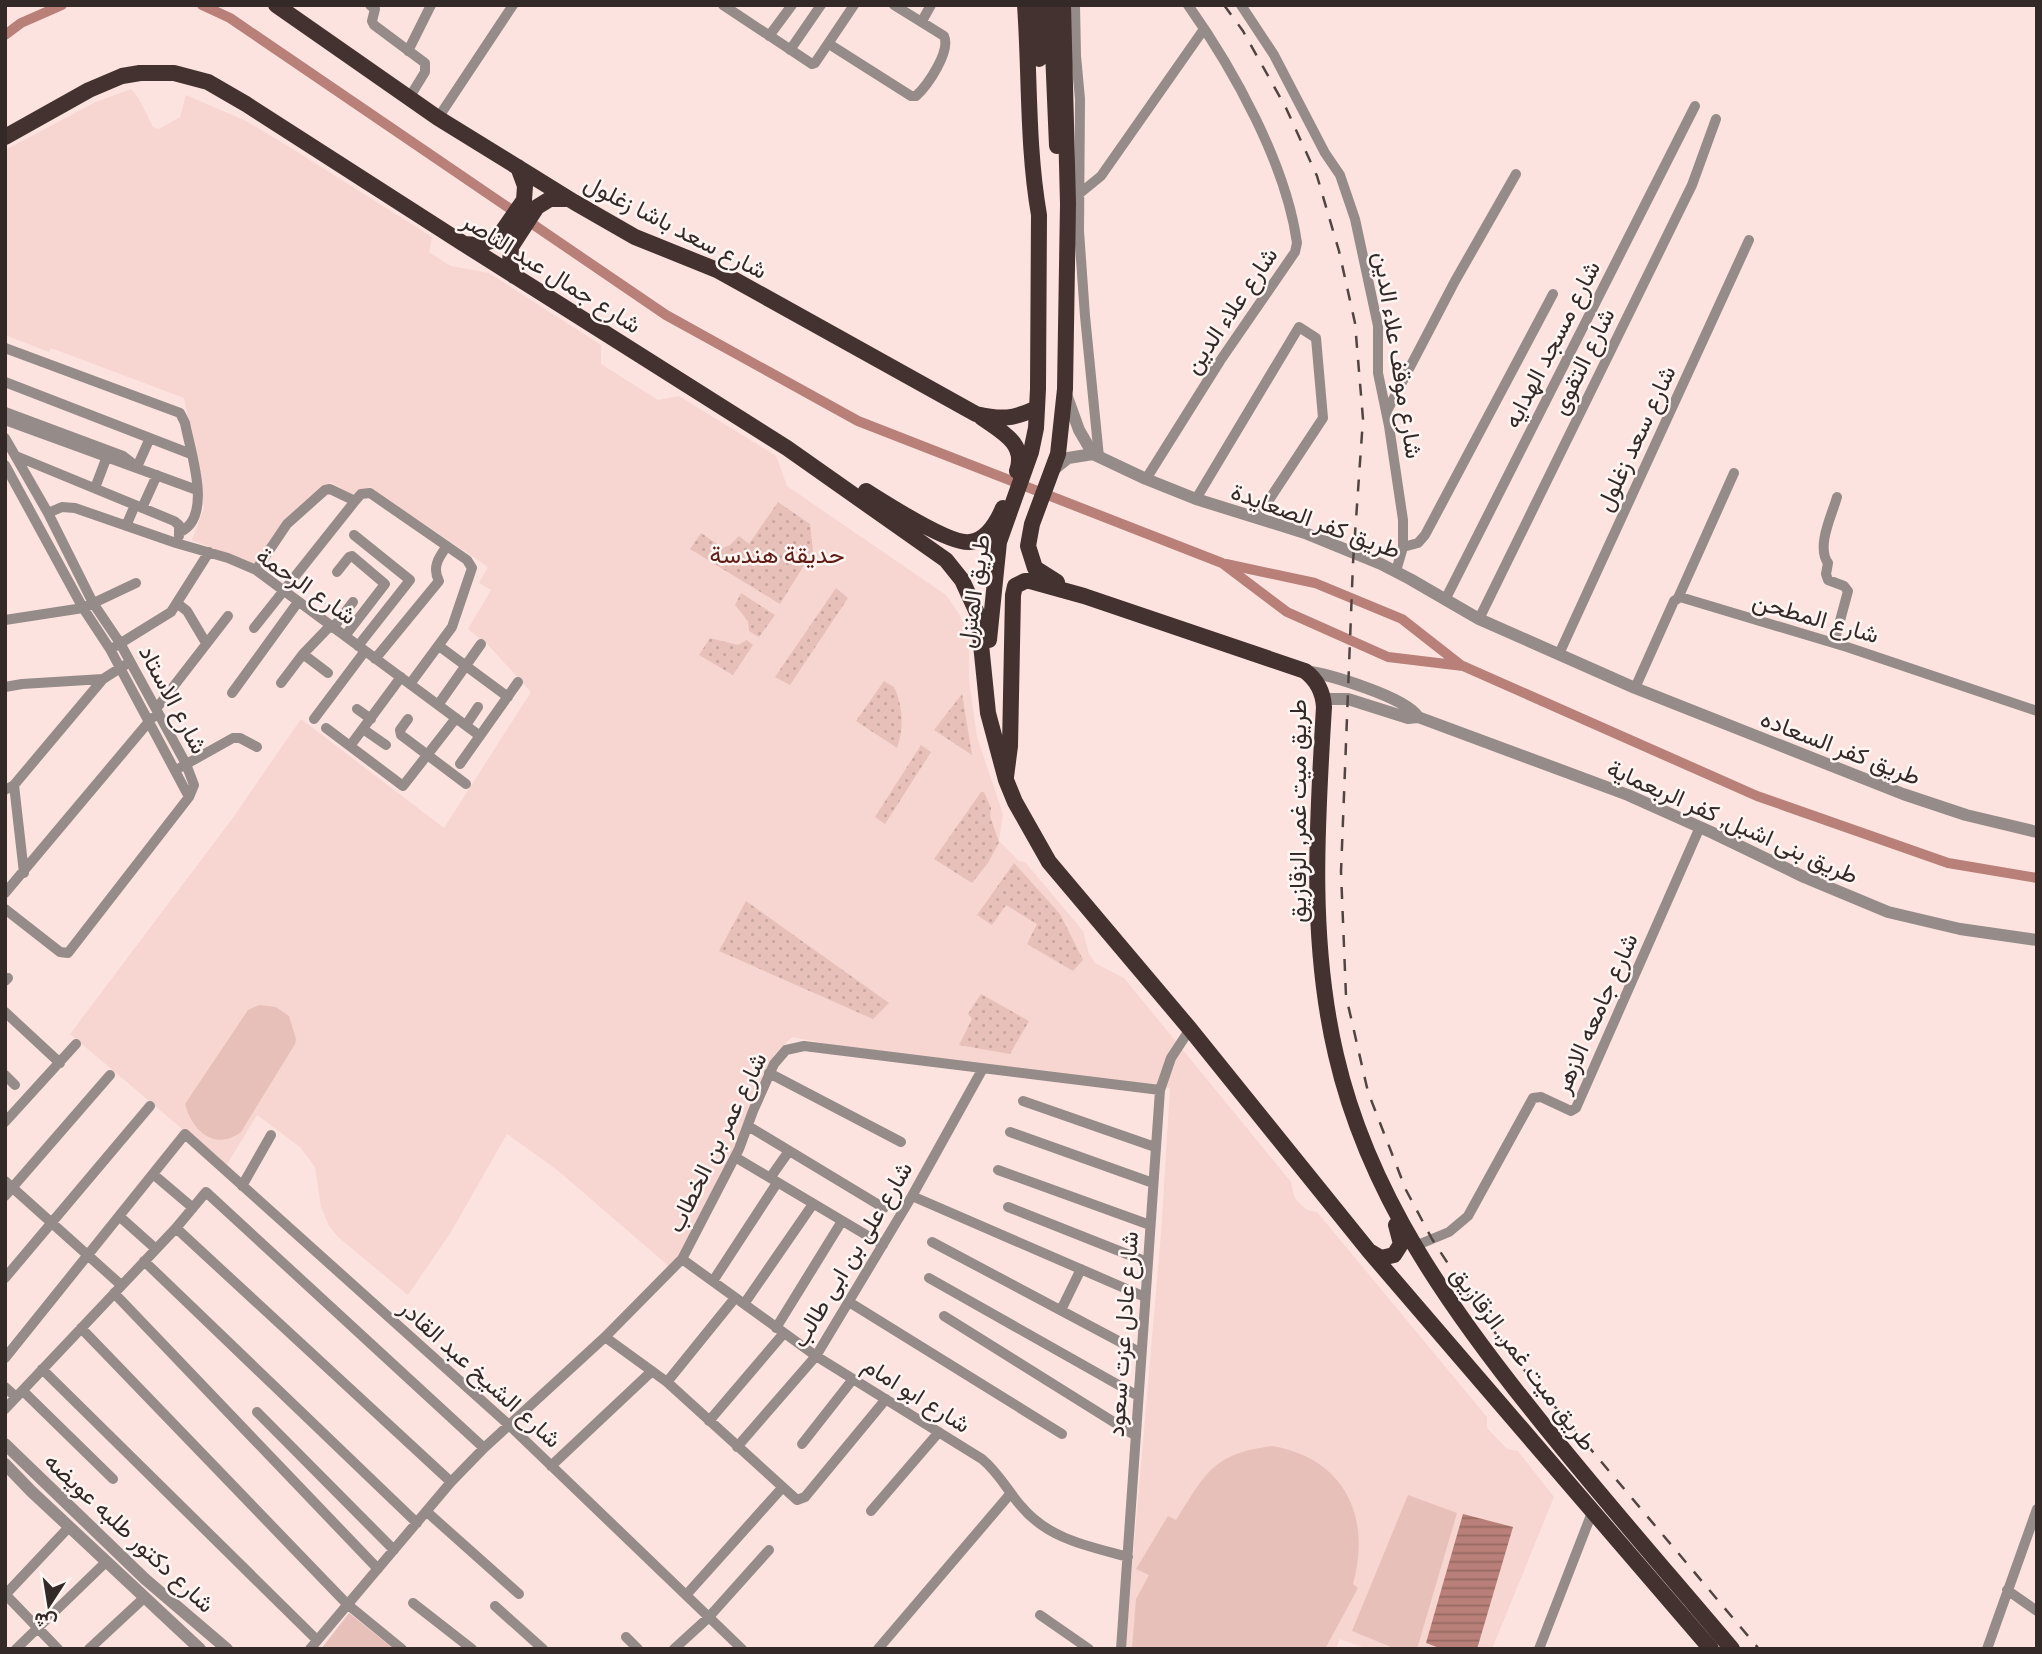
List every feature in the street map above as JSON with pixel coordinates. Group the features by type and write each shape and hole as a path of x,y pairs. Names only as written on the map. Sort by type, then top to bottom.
{"highway":[{"path":"813,466 832,468 925,525 962,542 972,542 984,537 1005,513 1023,461 1033,442 1037,408 1039,215 1049,151 1051,5"},
{"path":"1053,471 1058,454 1065,390 1073,199 1063,5"},
{"name":"شارع سعد باشا زغلول","path":"277,6 438,118 635,237 717,270 976,414 1000,419 1019,417 1037,408"},
{"path":"1025,7 1049,151 1060,186 1073,199"},
{"path":"1025,7 1031,141 1039,215"},
{"name":"شارع جمال عبد الناصر","path":"5,136 89,90 122,76 157,72 191,76 223,90 813,466 935,551 955,570 969,591 978,615 985,674"},
{"path":"518,167 530,204"},
{"path":"514,276 504,243 530,204 558,198 574,202"},
{"path":"464,244 478,246 504,243"},
{"path":"976,414 1013,442 1023,461"},
{"name":"طريق ميت غمر, الزقازيق","path":"1053,471 1032,524 1028,545 1035,568 1044,576 1084,596"},
{"name":"طريق المنزل","path":"985,674 997,558 1005,513"},
{"name":"طريق ميت غمر, الزقازيق","path":"1006,780 1010,746 1015,586 1025,581 1084,596 1305,671 1317,683 1324,699 1316,857 1318,924 1335,1054 1363,1143 1388,1200 1440,1287 1474,1337 1565,1453 1732,1649"},
{"name":"طريق ميت غمر, الزقازيق","path":"985,674 990,725 1006,780 1014,802 1049,862 1190,1029 1369,1251 1711,1649"},
{"path":"1369,1251 1376,1256 1388,1258 1399,1250 1400,1237 1388,1200"},
{"path":"1423,1312 1426,1294 1430,1289 1440,1287"}],"street":[{"path":"370,5 376,9 372,21 374,24 426,66 409,98"},
{"path":"408,51 431,5"},
{"path":"723,5 812,64 829,44 854,5"},
{"path":"769,36 792,5"},
{"path":"790,50 821,5"},
{"path":"829,44 911,96 919,94 932,76 947,40 894,5"},
{"path":"922,21 931,5"},
{"path":"1075,5 1080,99 1073,199 1096,456"},
{"name":"شارع علاء الدين","path":"1146,479 1296,247 1293,227 1274,162 1236,82 1188,5"},
{"name":"شارع موقف علاء الدين","path":"1241,5 1279,64 1325,153 1340,175 1360,239 1377,319 1378,373 1387,411 1403,520 1403,547 1395,571"},
{"path":"438,118 512,6"},
{"path":"1073,199 1101,176 1205,29"},
{"name":"شارع مسجد الهدايه","path":"1445,600 1695,106"},
{"name":"شارع التقوى","path":"1479,619 1692,185 1716,119"},
{"path":"1387,411 1455,281 1516,174"},
{"name":"شارع سعد زغلول","path":"1559,654 1749,240"},
{"path":"1403,547 1421,541 1553,294"},
{"path":"1196,499 1299,327 1316,338 1323,418 1257,518"},
{"path":"5,348 177,411 185,423 199,506 193,522 180,532 176,543"},
{"path":"5,382 191,454"},
{"path":"1065,390 1079,429 1096,456"},
{"path":"5,412 123,456 137,467"},
{"path":"5,420 197,490"},
{"path":"137,467 149,438"},
{"name":"شارع الاستاد","path":"6,441 48,513 88,605 189,797"},
{"path":"16,456 177,522 180,532"},
{"path":"1053,471 1068,458 1096,456"},
{"name":"طريق كفر الصعايدة","path":"1096,456 1196,499 1305,533 1395,571 1479,619 1634,688"},
{"path":"95,488 106,459"},
{"name":"شارع الاستاد","path":"5,466 88,605 120,643 194,781 189,797"},
{"path":"1634,688 1734,473"},
{"path":"126,526 157,475"},
{"path":"256,570 287,524 325,490 330,489 355,501"},
{"path":"254,628 361,494 370,494 470,562 472,568 454,623 410,684"},
{"path":"1834,643 1848,591 1844,586 1828,580 1828,563 1824,557 1825,537 1838,498"},
{"name":"شارع الرحمة","path":"48,513 57,508 71,507 256,570 480,736"},
{"path":"314,719 410,580 354,535"},
{"path":"375,659 439,581 435,574 436,562 447,546"},
{"path":"110,649 167,616 178,604 209,552"},
{"path":"337,572 352,556 385,584 345,636"},
{"path":"5,620 88,605 136,583"},
{"name":"شارع المطحن","path":"1678,598 1834,643 2037,711"},
{"path":"232,693 298,602"},
{"path":"281,683 303,654 332,627 353,602"},
{"path":"178,604 190,614 206,643"},
{"path":"5,893 149,722 228,616"},
{"path":"438,705 481,644"},
{"path":"439,646 508,696"},
{"path":"303,654 328,673"},
{"path":"24,873 10,787 103,679 130,662"},
{"path":"1305,671 1349,681 1401,703 1418,717"},
{"path":"350,746 401,677"},
{"path":"5,687 103,679"},
{"path":"460,764 518,682"},
{"name":"طريق كفر السعاده","path":"1634,688 1903,794 1966,815 2037,832"},
{"path":"1324,699 1348,699 1408,718 1418,717"},
{"path":"466,725 478,707"},
{"path":"357,709 371,719"},
{"name":"طريق بنى اشبل, كفر الربعماية","path":"1418,717 1595,783 1888,912 1960,929 2037,940"},
{"path":"326,728 404,786 456,718"},
{"path":"408,719 400,734 466,785"},
{"path":"363,729 386,745"},
{"path":"175,770 233,738 240,738 257,747"},
{"path":"5,909 60,952 68,953 189,797"},
{"name":"شارع جامعه الازهر","path":"1415,1246 1449,1232 1468,1216 1533,1098 1538,1096 1571,1111 1576,1108 1700,827"},
{"path":"5,1012 60,1063"},
{"name":"شارع عادل عزت سعود","path":"1121,1649 1160,1090 1171,1058 1190,1029"},
{"path":"5,1122 76,1044"},
{"name":"شارع عمر بن الخطاب","path":"310,1649 451,1482 484,1448 605,1337 681,1259 735,1157 769,1073 781,1054 797,1046 1160,1090"},
{"name":"شارع على بن ابى طالب","path":"737,1447 816,1356 912,1196 982,1070"},
{"path":"769,1073 901,1142"},
{"path":"5,1075 15,1084"},
{"path":"110,1075 8,1188 88,1255 378,1569"},
{"path":"1023,1101 1155,1147"},
{"path":"5,1278 150,1106"},
{"path":"748,1126 884,1208"},
{"path":"1010,1132 1153,1183"},
{"name":"شارع الشيخ عبد القادر","path":"153,1174 185,1134 509,1425 742,1649"},
{"path":"242,1186 271,1135"},
{"path":"713,1281 774,1181 789,1151"},
{"path":"735,1157 883,1245"},
{"path":"998,1170 1150,1225"},
{"path":"5,1358 153,1174 192,1208"},
{"path":"5,1409 176,1228 206,1192 484,1448"},
{"path":"912,1196 1145,1297"},
{"path":"667,1382 740,1301 813,1204"},
{"path":"1008,1207 1147,1262"},
{"path":"119,1216 156,1249"},
{"path":"709,1421 780,1330 842,1221"},
{"path":"176,1228 451,1482"},
{"path":"932,1242 1141,1353"},
{"name":"شارع ابو امام","path":"681,1259 816,1356 991,1466 1033,1518 1061,1537 1076,1544 1128,1557"},
{"path":"144,1261 417,1523"},
{"path":"1062,1310 1081,1269"},
{"path":"929,1278 1139,1396"},
{"path":"849,1303 1062,1434"},
{"path":"944,1316 1136,1436"},
{"path":"81,1328 347,1604 402,1649"},
{"path":"605,1337 667,1382 797,1500 802,1500 886,1399"},
{"path":"42,1369 317,1640"},
{"path":"551,1466 652,1371"},
{"path":"802,1444 853,1379"},
{"path":"5,1387 20,1394 113,1479"},
{"path":"257,1412 394,1550"},
{"path":"871,1511 939,1432"},
{"name":"شارع دكتور طلبه عويضه","path":"5,1444 136,1571 228,1649"},
{"name":"شارع دكتور طلبه عويضه","path":"5,1464 200,1649"},
{"path":"687,1594 782,1488"},
{"path":"878,1649 1011,1493"},
{"path":"1539,1649 1593,1510"},
{"path":"1987,1649 2037,1510"},
{"path":"427,1513 519,1594"},
{"path":"58,1649 5,1595 69,1527"},
{"path":"674,1649 708,1618 769,1550"},
{"path":"16,1649 106,1562"},
{"path":"2007,1590 2037,1611"},
{"path":"89,1649 145,1597"},
{"path":"413,1603 472,1649"},
{"path":"495,1606 542,1649"},
{"path":"1040,1615 1089,1649"},
{"path":"625,1637 638,1649"}],"shaded area":[{"path":"131,89 153,127 159,129 180,117 186,95 246,121 291,148 432,237 429,252 441,260 451,266 489,273 601,345 601,364 658,400 679,396 776,456 787,486 946,595 969,635 969,680 977,737 1003,814 999,841 1019,861 1025,862 1083,931 1089,954 1095,963 1124,978 1291,1182 1297,1201 1307,1210 1317,1212 1487,1417 1487,1428 1507,1449 1518,1451 1554,1497 1492,1649 1368,1649 1340,1639 1336,1649 1125,1649 1161,1234 1170,1088 869,1052 792,1037 775,1054 759,1083 739,1140 671,1268 556,1169 507,1134 451,1232 408,1295 339,1238 329,1226 321,1207 315,1167 300,1147 257,1115 226,1166 70,1034 232,819 301,719 444,828 531,692 488,645 468,629 491,590 479,583 488,567 370,487 356,497 331,482 290,518 257,566 192,540 204,508 184,398 51,348 49,352 5,335 5,150 96,102"},
{"path":"1463,1514 1513,1527 1477,1649 1442,1649 1426,1643"}],"green space":[{"name":"حديقة هندسة","path":"778,502 810,524 813,551 780,604 690,549 701,533 723,548 739,536 749,544"},
{"path":"836,588 848,598 790,685 775,677"},
{"name":"حديقة هندسة","path":"741,593 775,615 759,637 749,631 748,621 735,605"},
{"name":"حديقة هندسة","path":"710,638 738,645 747,640 753,645 733,675 699,655"},
{"path":"884,681 894,687 901,709 902,725 897,748 856,721"},
{"path":"962,694 972,755 934,730"},
{"path":"921,745 931,752 885,824 875,817"},
{"path":"981,792 984,792 991,808 990,816 999,842 988,863 972,883 934,859"},
{"path":"1014,863 1060,914 1083,960 1073,971 1027,944 1037,924 1006,905 992,925 977,915"},
{"path":"746,901 889,1003 873,1019 719,951"},
{"path":"981,994 1029,1021 1010,1054 959,1045 972,1019 968,1014"},
{"path":"259,1005 276,1007 289,1016 295,1044 241,1132 231,1138 213,1139 199,1130 185,1104 248,1010"},
{"path":"1272,1446 1297,1453 1318,1463 1334,1477 1347,1494 1355,1514 1358,1559 1353,1584 1358,1588 1325,1649 1132,1649 1136,1599 1149,1575 1136,1569 1168,1516 1176,1520 1204,1478 1223,1461 1236,1454"},
{"path":"1408,1495 1457,1513 1417,1649 1396,1649 1352,1631"},
{"path":"349,1613 394,1649 321,1649"}],"waterway":[{"path":"5,35 21,23 62,5"},
{"path":"202,5 230,18 666,315 858,421 1222,563 1287,612 1388,657 1463,666 1757,796 1948,863 2037,878"},
{"path":"1226,564 1315,583 1402,619 1462,666"}],"railway":[{"path":"1224,5 1243,31 1286,108 1317,176 1339,251 1355,323 1363,419 1353,563 1341,872 1346,996 1368,1092 1406,1190 1432,1239 1482,1316 1529,1376 1759,1649"}]}
